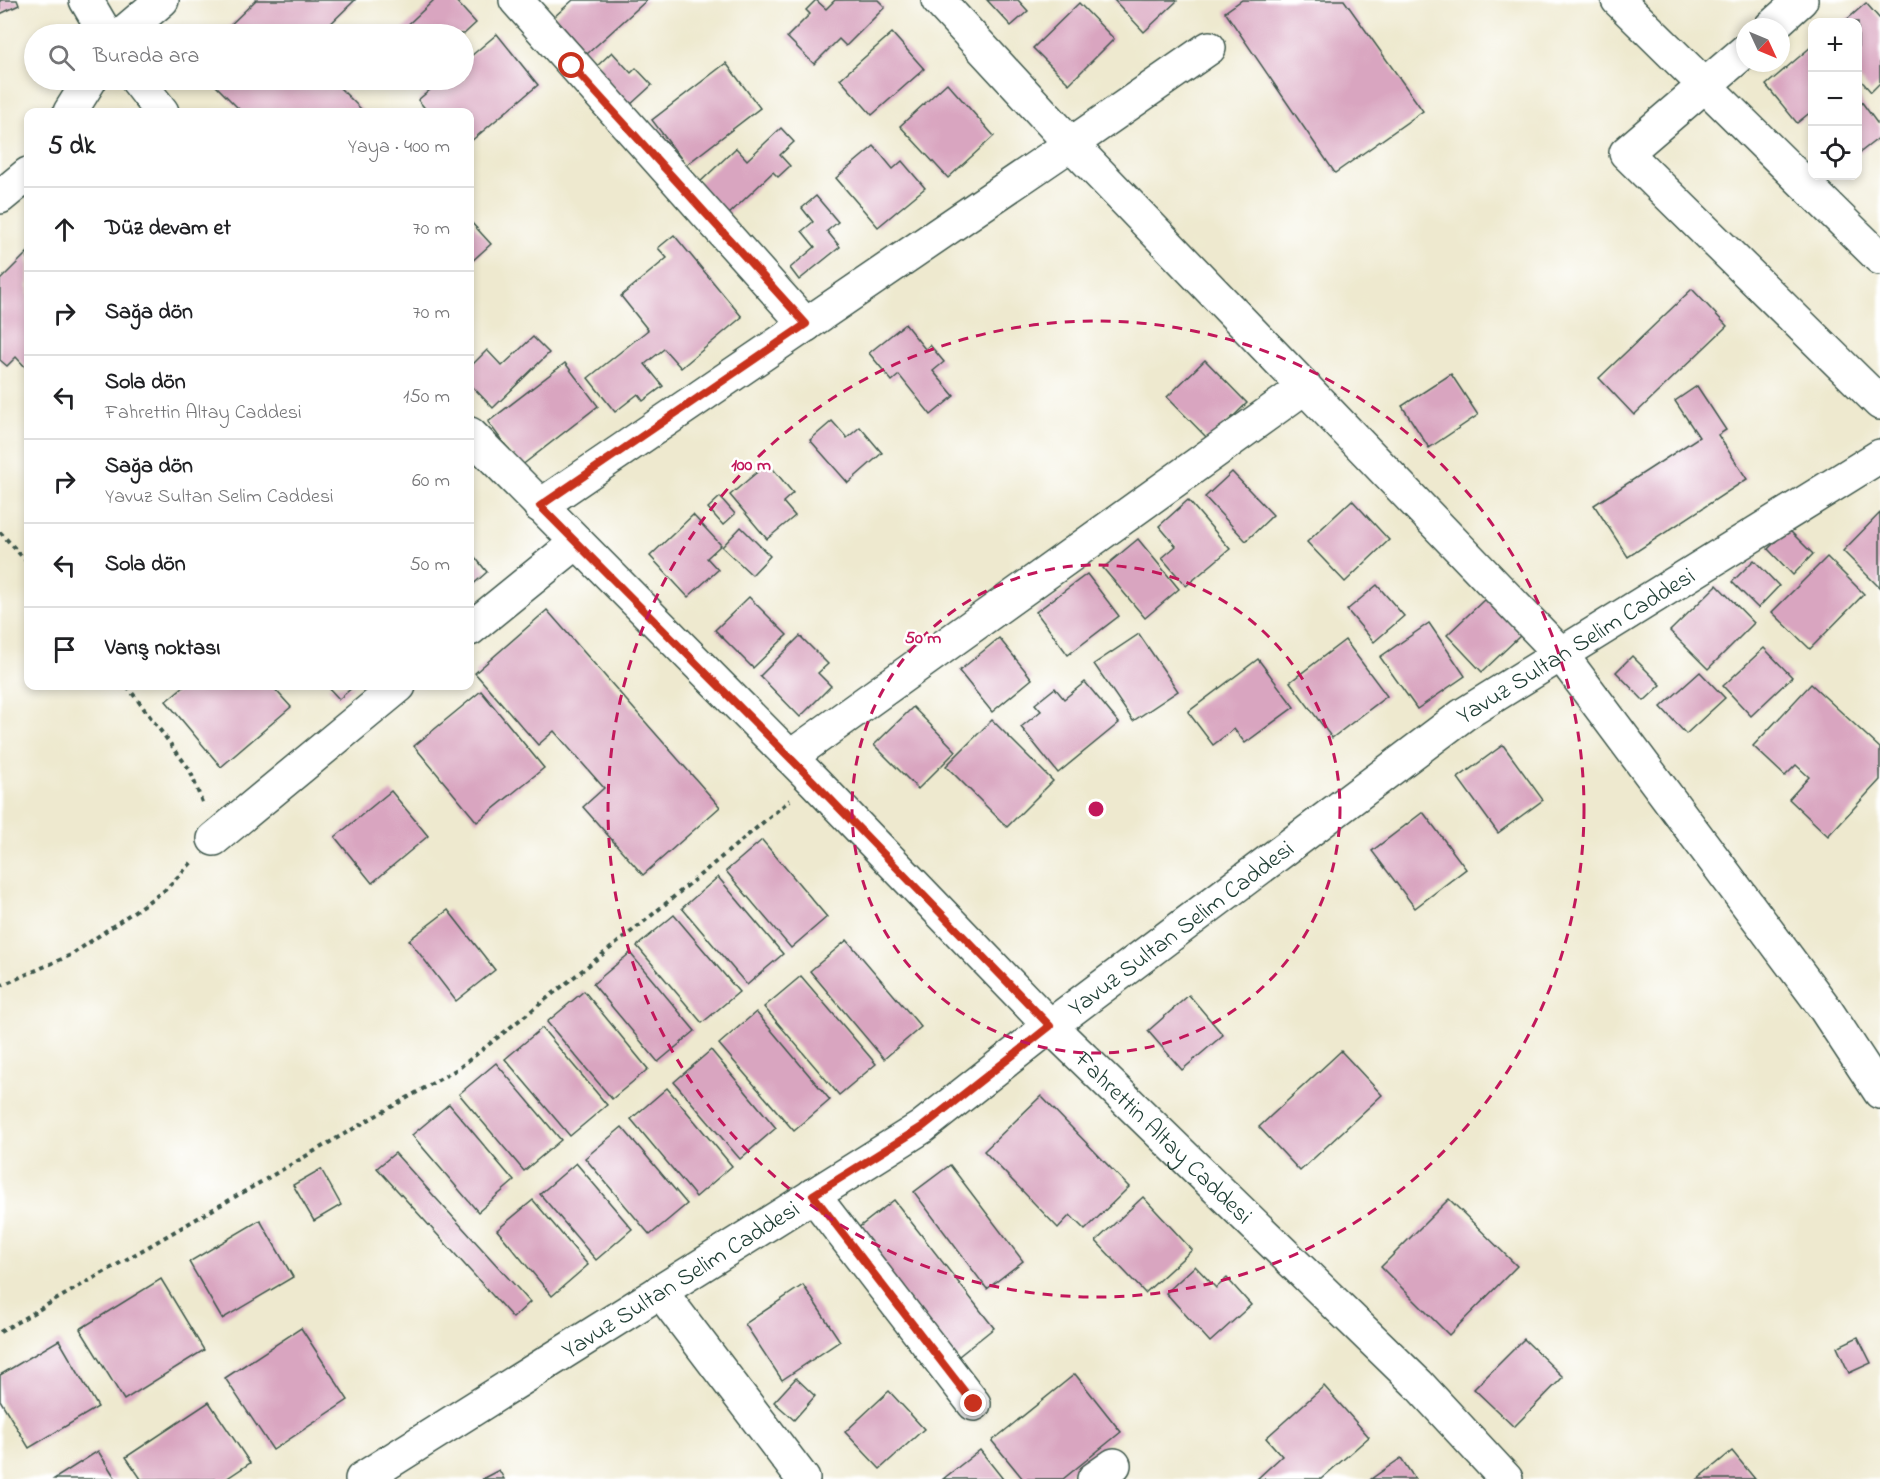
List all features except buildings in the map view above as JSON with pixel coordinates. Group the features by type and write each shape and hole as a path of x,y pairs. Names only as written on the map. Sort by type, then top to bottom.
{"street":[{"path":"86,0 100,24"},
{"path":"134,24 162,0"},
{"path":"516,0 806,324"},
{"path":"938,0 1071,144 1560,653 1824,1007 1880,1092"},
{"path":"1618,0 1704,88 1880,258"},
{"path":"1781,18 1801,0"},
{"path":"540,506 1209,48"},
{"path":"1736,59 1626,153 1880,403"},
{"path":"72,108 84,90"},
{"path":"145,90 159,108"},
{"path":"0,197 24,177"},
{"path":"790,758 1305,387"},
{"name":"Fahrettin Altay Caddesi","path":"474,438 813,781 1050,1026 1418,1384 1506,1479"},
{"name":"Yavuz Sultan Selim Caddesi","path":"366,1478 922,1127 1050,1026 1463,715 1880,456"},
{"path":"474,626 577,542"},
{"path":"214,839 394,690"},
{"path":"813,1195 974,1404"},
{"path":"660,1291 803,1479"}],"path":[{"path":"0,532 24,559"},
{"path":"0,986 81,949 165,890 214,839 190,770 130,690"},
{"path":"0,1332 459,1068 646,920 813,781"}],"route":[{"path":"572,66 806,324 540,506 813,781 1050,1026 922,1127 813,1195 974,1404"}]}
